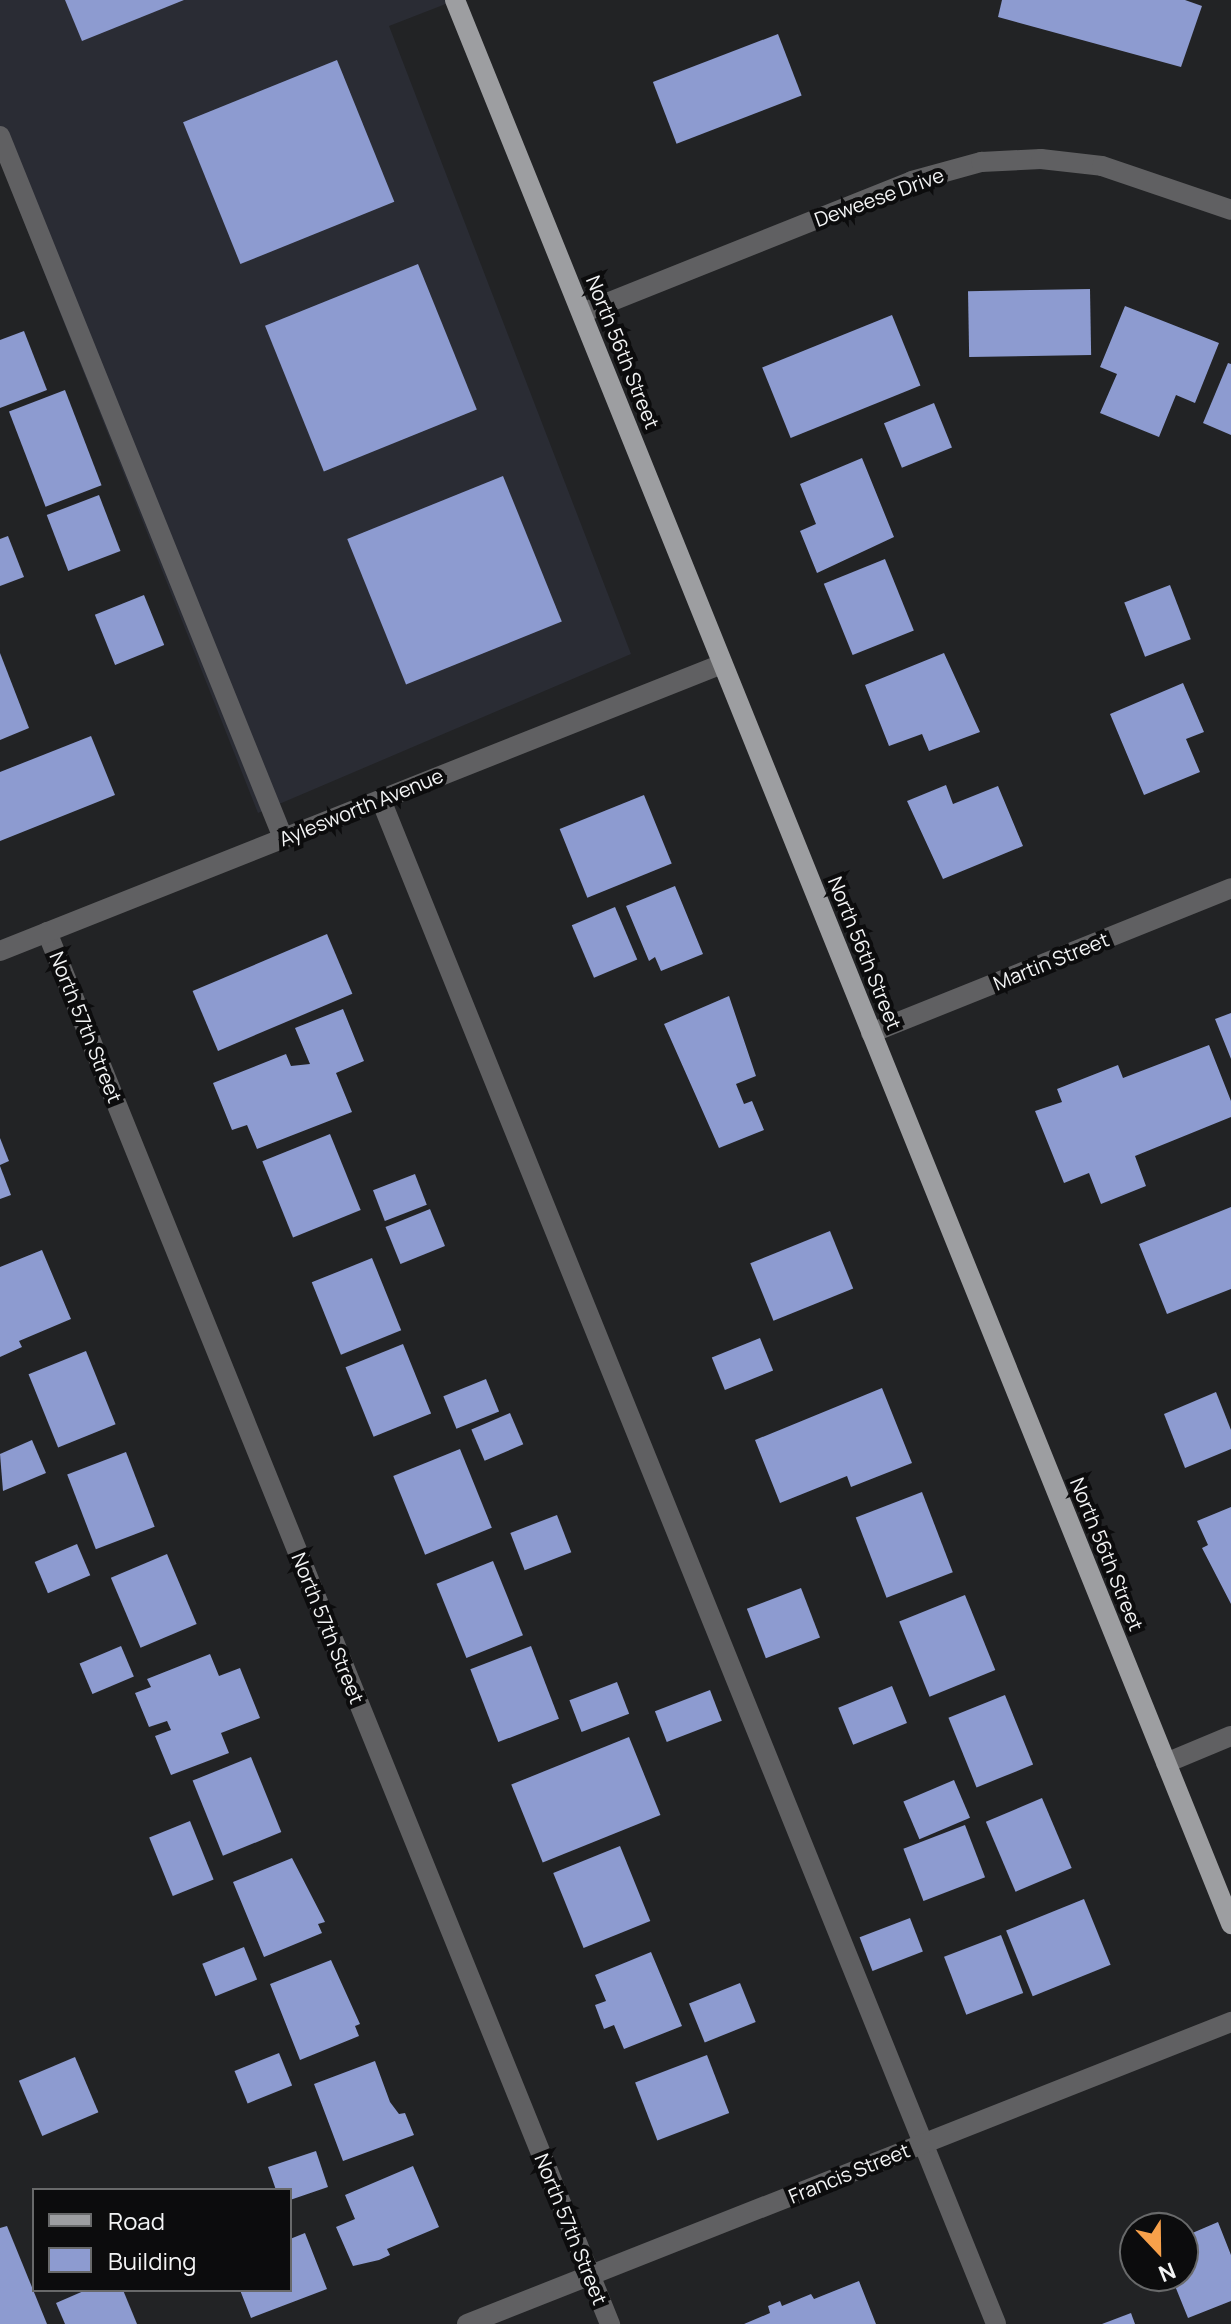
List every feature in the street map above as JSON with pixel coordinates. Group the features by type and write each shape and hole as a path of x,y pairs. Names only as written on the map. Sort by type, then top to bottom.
{"main road":[{"name":"North 56th Street","path":"455,0 1231,1924"}],"street":[{"path":"0,136 283,838"},
{"name":"Deweese Drive","path":"582,313 912,181 981,162 1041,159 1102,166 1231,210"},
{"name":"Aylesworth Avenue","path":"0,951 722,664"},
{"path":"381,800 996,2324"},
{"name":"Martin Street","path":"871,1033 1231,888"},
{"name":"North 57th Street","path":"47,932 610,2324"},
{"path":"1166,1763 1231,1736"},
{"name":"Francis Street","path":"467,2324 1231,2022"}],"shaded area":[{"path":"0,0 456,0 389,26 631,654 258,813 0,161"}],"building":[{"path":"65,0 184,0 82,41"},
{"path":"1002,0 1185,0 1202,6 1181,67 998,17"},
{"path":"778,34 802,96 677,144 653,82"},
{"path":"337,60 394,202 240,264 183,122"},
{"path":"418,264 477,410 324,471 265,326"},
{"path":"1090,289 1091,355 969,357 968,291"},
{"path":"1125,306 1219,343 1195,403 1176,395 1159,437 1100,413 1117,374 1100,367"},
{"path":"892,315 920,385 791,438 762,367"},
{"path":"24,331 47,390 0,408 0,340"},
{"path":"1228,363 1231,364 1231,435 1203,423"},
{"path":"65,390 102,485 46,507 9,412"},
{"path":"934,403 952,448 902,468 884,423"},
{"path":"862,458 894,537 817,573 800,531 816,524 800,484"},
{"path":"503,476 562,622 406,685 347,539"},
{"path":"99,495 121,551 68,571 47,515"},
{"path":"8,536 24,577 0,586 0,539"},
{"path":"885,559 914,630 853,655 824,584"},
{"path":"1170,585 1191,639 1145,657 1124,603"},
{"path":"144,595 164,645 115,665 95,615"},
{"path":"0,653 29,728 0,740"},
{"path":"944,653 980,732 929,751 922,734 889,746 865,685"},
{"path":"1183,683 1204,732 1186,739 1200,772 1144,795 1110,714"},
{"path":"91,736 115,795 0,841 0,772"},
{"path":"946,785 953,804 998,786 1023,846 943,879 907,801"},
{"path":"644,795 672,864 587,898 560,829"},
{"path":"675,886 703,954 661,971 655,957 649,961 626,906"},
{"path":"615,907 637,959 594,978 572,925"},
{"path":"327,934 352,994 218,1051 193,991"},
{"path":"729,996 756,1076 736,1084 744,1104 752,1101 764,1130 719,1148 664,1024"},
{"path":"343,1009 364,1061 336,1073 352,1112 257,1149 247,1125 232,1130 213,1083 286,1054 291,1066 310,1064 295,1028"},
{"path":"1231,1013 1231,1059 1215,1019"},
{"path":"1209,1045 1231,1101 1231,1117 1135,1156 1146,1186 1101,1204 1089,1173 1064,1183 1035,1111 1062,1102 1057,1089 1118,1065 1123,1078"},
{"path":"330,1134 361,1210 293,1237 262,1161"},
{"path":"0,1138 9,1161 0,1165"},
{"path":"0,1166 11,1195 0,1199"},
{"path":"415,1174 427,1205 385,1221 373,1190"},
{"path":"1231,1207 1231,1289 1167,1314 1139,1244"},
{"path":"430,1209 445,1246 400,1264 385,1227"},
{"path":"830,1231 853,1288 773,1321 750,1263"},
{"path":"42,1250 71,1319 19,1341 22,1347 0,1357 0,1267"},
{"path":"372,1258 401,1330 341,1355 312,1282"},
{"path":"760,1338 773,1370 725,1390 712,1357"},
{"path":"403,1344 431,1414 374,1437 346,1367"},
{"path":"86,1351 116,1424 58,1447 29,1374"},
{"path":"486,1379 499,1411 456,1429 443,1396"},
{"path":"882,1388 912,1463 851,1487 847,1476 780,1503 755,1440"},
{"path":"1216,1392 1231,1430 1231,1449 1185,1468 1164,1414"},
{"path":"510,1413 523,1444 485,1461 471,1429"},
{"path":"32,1440 46,1473 3,1491 0,1454"},
{"path":"460,1449 492,1528 425,1555 393,1476"},
{"path":"126,1452 155,1527 96,1549 67,1475"},
{"path":"922,1492 953,1572 887,1598 856,1517"},
{"path":"1231,1507 1231,1604 1202,1548 1208,1545 1197,1521"},
{"path":"557,1515 571,1552 525,1570 510,1533"},
{"path":"77,1544 90,1575 48,1593 35,1562"},
{"path":"167,1554 197,1624 141,1648 111,1578"},
{"path":"493,1561 523,1635 466,1658 436,1584"},
{"path":"801,1588 820,1637 766,1658 747,1609"},
{"path":"965,1595 995,1670 930,1697 899,1622"},
{"path":"121,1646 134,1676 92,1694 80,1664"},
{"path":"531,1646 559,1719 498,1742 470,1669"},
{"path":"210,1654 219,1676 240,1668 260,1718 221,1733 229,1753 171,1775 155,1736 171,1730 167,1721 149,1727 135,1693 151,1687 147,1679"},
{"path":"617,1682 629,1714 582,1732 569,1700"},
{"path":"892,1686 907,1723 853,1745 838,1708"},
{"path":"710,1690 722,1721 667,1742 655,1711"},
{"path":"1005,1695 1033,1765 977,1787 948,1718"},
{"path":"629,1737 660,1815 543,1862 511,1785"},
{"path":"251,1757 281,1832 223,1856 193,1781"},
{"path":"954,1780 970,1818 919,1839 903,1801"},
{"path":"1042,1798 1072,1868 1016,1892 986,1822"},
{"path":"190,1821 214,1879 173,1896 149,1837"},
{"path":"965,1825 985,1877 923,1901 903,1849"},
{"path":"620,1846 650,1921 584,1948 553,1873"},
{"path":"292,1858 325,1922 318,1924 322,1933 264,1957 233,1882"},
{"path":"1084,1899 1111,1965 1033,1996 1006,1930"},
{"path":"910,1918 923,1952 872,1971 860,1937"},
{"path":"1001,1935 1023,1993 966,2015 944,1957"},
{"path":"244,1947 257,1979 215,1996 202,1964"},
{"path":"651,1952 682,2026 624,2049 614,2025 604,2029 595,2005 606,2001 595,1975"},
{"path":"331,1960 360,2024 355,2026 359,2036 300,2060 270,1984"},
{"path":"740,1983 756,2022 705,2043 689,2004"},
{"path":"279,2053 292,2085 248,2103 234,2071"},
{"path":"707,2055 729,2113 657,2140 635,2083"},
{"path":"75,2057 98,2112 42,2136 19,2081"},
{"path":"375,2061 390,2102 399,2114 405,2113 414,2135 343,2161 314,2084"},
{"path":"316,2151 328,2187 292,2199 292,2188 275,2188 268,2167"},
{"path":"413,2166 439,2227 387,2249 390,2255 379,2260 353,2266 336,2227 355,2219 345,2195"},
{"path":"1218,2222 1231,2255 1231,2301 1188,2318 1177,2292 1199,2292 1199,2230"},
{"path":"7,2226 47,2324 0,2324 0,2228"},
{"path":"305,2233 327,2289 251,2318 241,2292 292,2292 292,2238"},
{"path":"859,2281 876,2324 744,2324 770,2313 768,2306 780,2301 782,2306 811,2294 814,2299"},
{"path":"81,2292 124,2292 137,2324 65,2324 56,2303"},
{"path":"1131,2313 1135,2324 1102,2324"}]}
